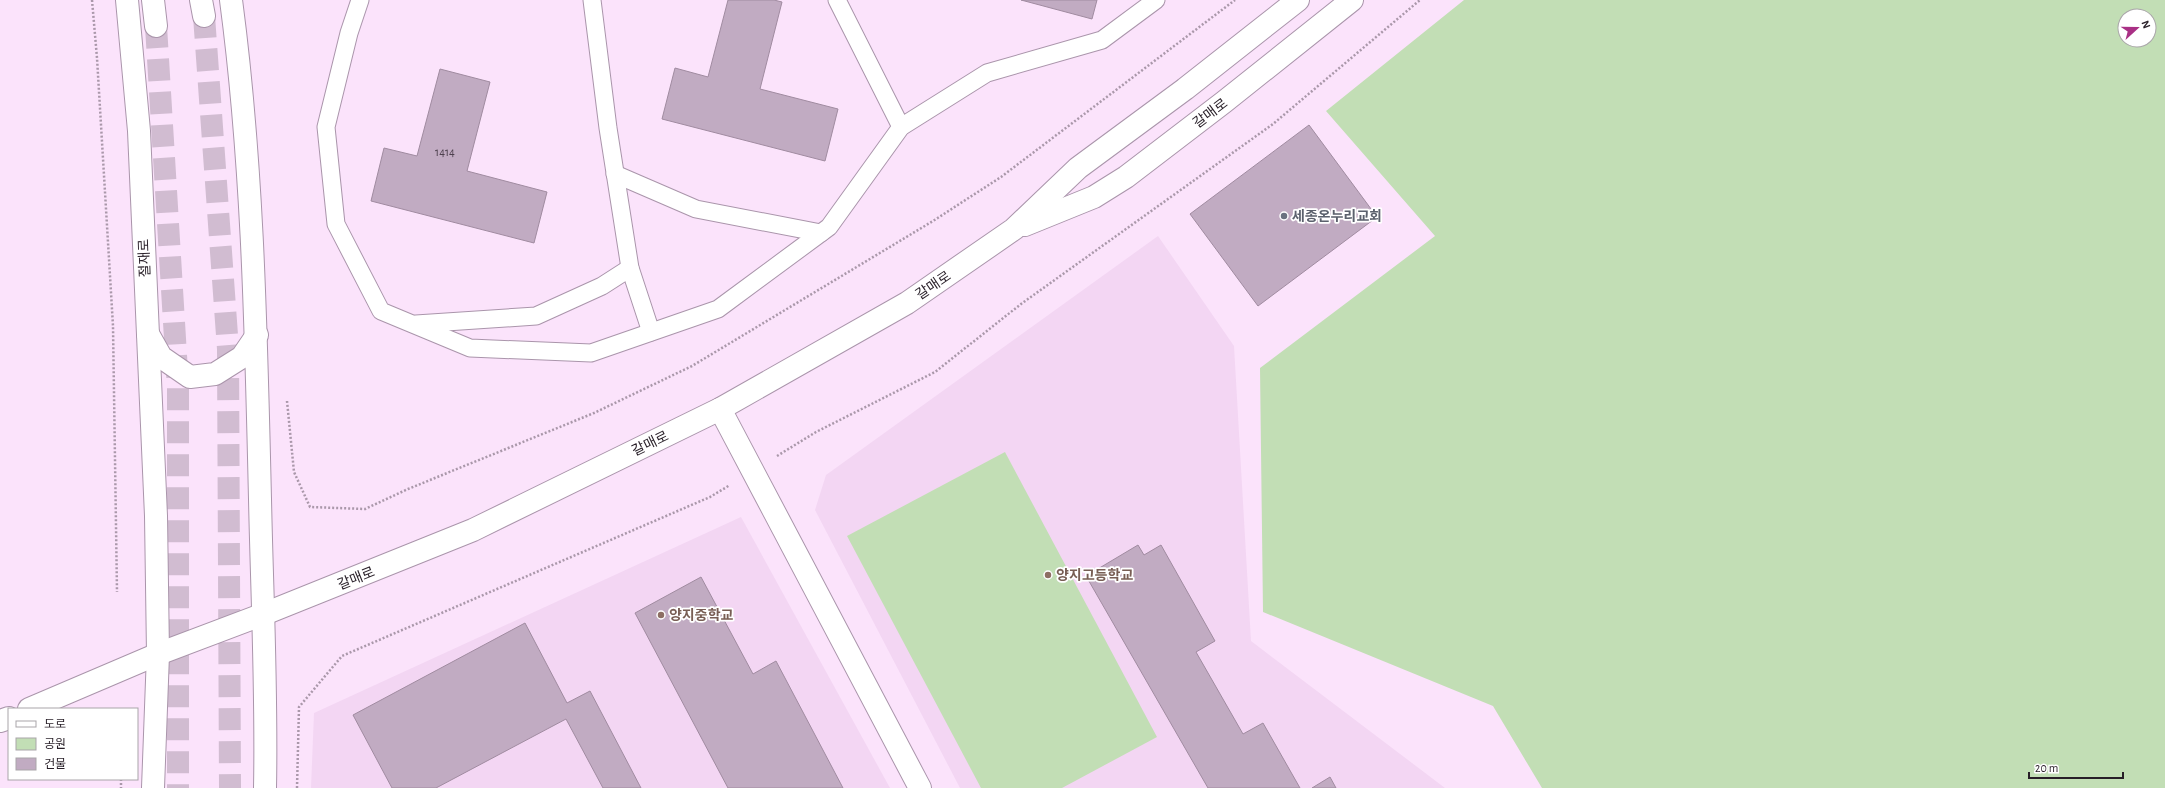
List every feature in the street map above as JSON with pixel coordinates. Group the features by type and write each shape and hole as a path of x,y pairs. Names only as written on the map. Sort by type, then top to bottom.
{"street":[{"name":"절재로","path":"127,0 139,132 156,516 158,654 153,788"},
{"path":"153,0 156,26"},
{"path":"231,0 242,82 257,335 264,614 266,788"},
{"name":"갈매로","path":"158,654 264,614 473,530 720,409 907,303 1014,229 1078,168 1185,89 1298,0"},
{"name":"갈매로","path":"1014,229 1094,197 1126,177 1224,102 1352,0"},
{"path":"147,331 161,357 190,377 215,374 242,357 257,335"},
{"path":"720,409 920,788"},
{"path":"31,708 158,654"}],"lane":[{"path":"360,0 349,33 326,127 336,224 381,311 470,348 591,353 718,309 828,227 901,127 987,73 1102,40 1156,0"},
{"path":"592,0 615,174 630,268 651,332"},
{"path":"837,0 901,127"},
{"path":"615,174 696,209 821,233"},
{"path":"412,324 536,316 602,286 630,268"}],"path":[{"path":"92,0 97,58 113,326 117,592"},
{"path":"297,788 299,708 342,656 710,497 816,432 934,372 1021,304 1273,124 1420,0"}],"shaded area":[{"name":"양지고등학교","path":"1158,236 1234,346 1251,641 1445,788 960,788 815,510 826,475"},
{"name":"양지중학교","path":"741,517 890,788 311,788 314,713"}],"green space":[{"path":"1464,0 2165,0 2165,788 1542,788 1493,706 1263,612 1260,368 1435,236 1326,111"},
{"path":"1005,452 1157,737 1062,788 981,788 847,536"}],"building":[{"path":"728,0 774,0 782,2 760,89 838,109 825,161 662,119 675,68 708,77"},
{"path":"1021,0 1097,0 1092,19"},
{"path":"440,69 490,82 467,171 547,192 534,243 371,201 384,148 417,156"},
{"name":"세종온누리교회","path":"1309,125 1377,217 1258,306 1190,214"},
{"path":"1138,545 1144,555 1161,545 1215,641 1196,652 1243,734 1263,723 1300,788 1208,788 1086,576"},
{"path":"701,577 753,674 776,661 843,788 728,788 635,613"},
{"path":"525,623 567,703 590,691 641,788 603,788 566,719 436,788 392,788 353,715"},
{"path":"1330,777 1336,788 1312,788"}],"tunnel":[{"path":"204,16 228,349 230,788"},
{"path":"156,26 178,388 178,788"}],"place":[{"name":"세종온누리교회","path":"1284,216"},
{"name":"양지고등학교","path":"1048,575"},
{"name":"양지중학교","path":"661,615"}]}
